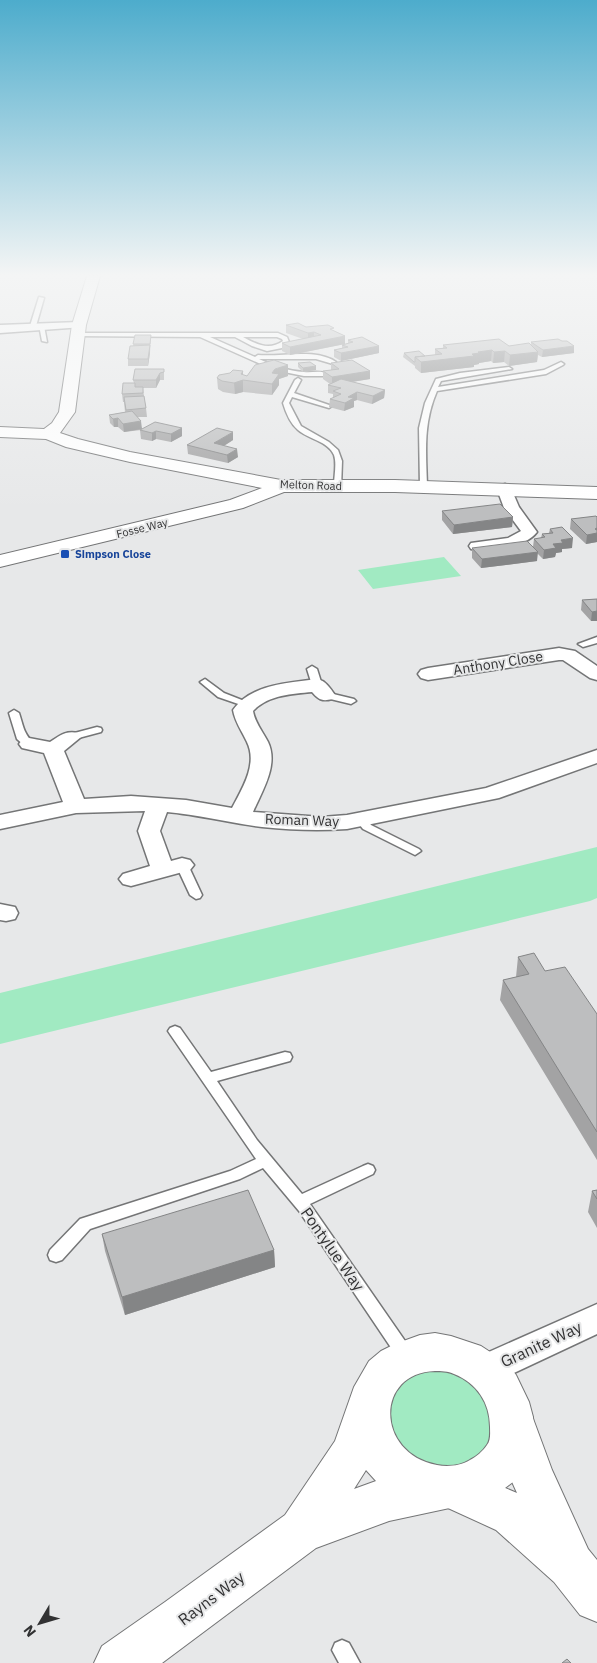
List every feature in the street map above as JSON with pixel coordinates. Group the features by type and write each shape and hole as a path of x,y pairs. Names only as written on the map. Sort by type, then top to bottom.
{"main road":[{"path":"48,434 58,426 67,412 75,354"},
{"name":"Melton Road","path":"0,432 48,434 72,443 130,457 281,486 423,486 597,493"},
{"name":"Fosse Way","path":"0,562 236,504 281,486"},
{"path":"421,1353 459,1356 485,1370 502,1388 509,1403 531,1476 584,1581 512,1514 448,1488 417,1482 394,1468 375,1444 371,1433 368,1410 374,1387 388,1370 407,1357 421,1353"},
{"name":"Rayns Way","path":"301,1532 351,1454 368,1410"},
{"path":"448,1488 480,1480 499,1465 511,1442 513,1419"},
{"name":"Rayns Way","path":"118,1663 156,1639 301,1532 390,1498 448,1488"}],"street":[{"path":"477,546 525,538 529,532 526,524 512,508 505,489"},
{"name":"Anthony Close","path":"428,674 540,656 583,646 597,674"},
{"path":"240,815 262,764 262,754 258,743 244,721 243,710 252,700 265,695 318,683"},
{"path":"29,744 52,749 71,737"},
{"path":"52,749 76,806"},
{"name":"Roman Way","path":"0,822 76,806 131,803 240,815 261,820 322,824 361,819 491,793 597,756"},
{"path":"131,879 172,868 149,831 158,805"},
{"name":"Granite Way","path":"485,1370 597,1318"}],"lane":[{"path":"243,354 276,369 304,374 324,374"},
{"path":"248,356 276,359 320,358 333,362"},
{"path":"435,389 546,372 561,364"},
{"path":"423,486 422,428 428,403 438,380 510,369"},
{"path":"298,380 286,403 294,422 301,429 326,443 337,452 339,460 338,486"},
{"path":"290,394 328,406"},
{"path":"205,682 221,695 247,704"},
{"path":"318,683 351,701"},
{"path":"14,712 22,739 29,744"},
{"path":"71,737 96,730"},
{"path":"361,819 367,827 415,851"},
{"path":"172,868 196,895"},
{"name":"Pontylue Way","path":"175,1032 209,1078 226,1107 252,1144 300,1202 407,1357"},
{"path":"209,1078 285,1057"},
{"path":"56,1255 86,1224 217,1181 265,1161"},
{"path":"300,1202 368,1170"}],"green space":[{"path":"444,557 461,576 373,589 358,570"},
{"path":"597,847 597,898 590,901 0,1044 0,993"},
{"path":"421,1353 509,1403 480,1480 375,1444 405,1359"}],"building":[{"path":"129,354 149,354 148,359 128,359"},
{"path":"405,354 422,354 425,356 415,357 414,362"},
{"path":"472,354 474,356 421,362 415,357 475,354"},
{"path":"274,360 288,365 275,369 272,373 279,374 272,384 243,380 234,383 217,378 219,375 230,373 233,370 243,371 241,374 247,376 255,365"},
{"path":"352,360 370,371 332,377 323,371 339,369 331,363"},
{"path":"310,362 316,366 303,368 298,363"},
{"path":"135,369 164,369 164,372 160,373 156,380 133,380"},
{"path":"341,379 385,390 373,396 357,392 348,397 354,398 345,403 330,399 341,394 333,391 341,388 328,385"},
{"path":"123,383 135,383 135,387 143,387 143,393 122,394"},
{"path":"144,396 146,408 126,410 124,397"},
{"path":"132,411 141,421 123,424 118,418 113,419 109,415"},
{"path":"155,422 182,428 171,434 140,430"},
{"path":"217,428 233,432 214,443 237,449 227,455 187,445"},
{"path":"500,504 513,517 454,525 442,511"},
{"path":"596,516 597,528 595,529 597,533 587,535 571,519"},
{"path":"562,527 573,538 561,540 563,543 553,544 556,548 544,550 534,539 545,537 542,534 553,533 550,529"},
{"path":"527,541 538,552 482,559 472,548"},
{"path":"597,599 597,611 592,612 582,600"},
{"path":"534,953 545,971 565,967 597,1014 597,1132 503,980 529,974 518,957"},
{"path":"248,1190 274,1250 122,1297 102,1234"},
{"path":"597,1190 597,1199 592,1191"},
{"path":"567,1659 571,1663 562,1663"}],"place":[{"name":"Simpson Close","path":"65,554"}]}
